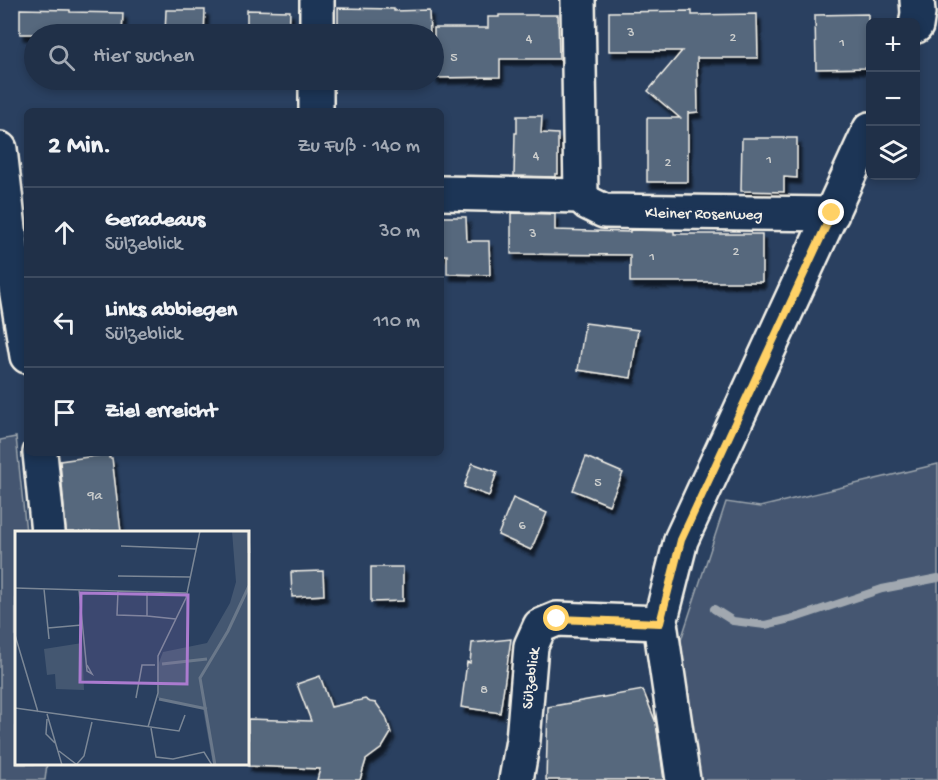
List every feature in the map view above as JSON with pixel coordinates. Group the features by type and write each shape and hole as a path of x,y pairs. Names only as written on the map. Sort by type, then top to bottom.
{"street":[{"path":"317,0 317,24"},
{"path":"579,0 581,196"},
{"path":"917,0 917,18"},
{"path":"316,90 316,108"},
{"path":"683,780 660,623 681,540 866,138"},
{"path":"0,149 7,283 24,345"},
{"name":"Kleiner Rosenweg","path":"444,193 581,196 588,203 604,211 832,213"},
{"path":"40,456 48,531"},
{"name":"Sülzeblick","path":"516,780 523,740 531,646 540,626 557,619 660,623"}],"shaded area":[{"path":"16,437 26,531 15,531 15,765 47,765 45,780 0,780 0,440"},
{"path":"938,464 938,780 697,780 693,725 679,646 726,502 760,507"}],"building":[{"path":"338,8 429,10 430,24 338,24"},
{"path":"20,9 123,13 122,24 24,24 24,34 20,34"},
{"path":"166,10 205,10 204,24 165,24"},
{"path":"247,10 290,11 289,24 247,24"},
{"path":"692,11 692,15 757,14 758,58 697,58 698,112 688,113 688,182 647,182 647,118 680,118 648,91 682,51 609,51 609,12"},
{"path":"868,14 868,18 866,18 866,68 816,69 815,15"},
{"path":"499,15 558,15 559,59 500,59 500,77 444,78 444,28 488,28 488,17 499,17"},
{"path":"517,116 542,116 541,133 558,134 558,174 555,174 555,177 514,176"},
{"path":"742,138 797,138 797,178 784,177 784,192 741,191"},
{"path":"511,213 555,214 555,230 762,234 762,282 630,282 630,255 511,254"},
{"path":"444,217 466,217 467,241 489,241 490,275 447,274 447,255 444,255"},
{"path":"585,323 638,330 631,378 578,370"},
{"path":"95,456 112,458 121,531 66,531 60,461"},
{"path":"586,457 623,473 609,505 573,490"},
{"path":"472,463 497,472 489,496 464,487"},
{"path":"513,498 547,513 531,550 498,535"},
{"path":"371,567 403,567 403,601 371,602"},
{"path":"323,571 324,595 292,597 291,572"},
{"path":"511,639 500,713 461,707 472,643"},
{"path":"320,676 331,707 365,699 376,703 386,717 391,733 382,748 366,760 360,780 317,780 320,769 248,766 249,719 311,721 297,684"},
{"path":"643,690 656,723 664,780 546,780 548,707"}],"waterway":[{"path":"714,609 733,621 765,625 798,617 882,589 938,578"}],"route":[{"path":"557,619 660,623 681,540 832,213"}]}
